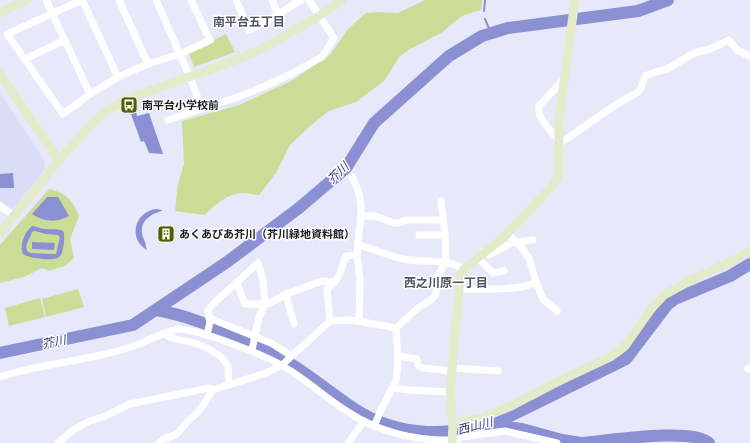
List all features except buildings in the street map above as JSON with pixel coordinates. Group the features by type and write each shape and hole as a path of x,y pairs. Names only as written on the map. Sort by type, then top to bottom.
{"street":[{"path":"0,13 27,0"},
{"path":"46,0 90,94"},
{"path":"118,77 82,0 7,34 63,114 90,94 118,77 148,64 180,54 210,40 191,0"},
{"path":"119,0 148,64"},
{"path":"156,0 190,77 202,109"},
{"path":"236,0 249,30 301,0"},
{"path":"272,0 278,14"},
{"path":"168,120 263,87 322,57 334,38 309,0"},
{"path":"0,233 59,160 105,111 130,98 260,50 319,16 342,0"},
{"path":"452,442 453,426 450,392 460,278 464,269 507,233 554,184 559,172 559,120 575,0"},
{"path":"25,59 64,40"},
{"path":"559,142 638,92 645,76 667,69 697,51 710,49 729,40 737,50 750,56"},
{"path":"0,74 59,160"},
{"path":"559,142 540,117 538,111 539,106 564,79"},
{"path":"352,177 359,194 361,216 358,234 360,279 359,321"},
{"path":"396,328 436,294 437,278 445,263 445,235 441,201"},
{"path":"0,206 14,216"},
{"path":"361,216 375,216 394,223 399,223 406,220 443,220"},
{"path":"507,233 529,258 543,299 557,311"},
{"path":"419,235 445,235"},
{"path":"480,255 489,255 515,241 534,240"},
{"path":"358,245 403,259 445,263 459,266 464,269"},
{"path":"453,426 482,418 512,406 557,382 610,357 625,346 664,295 691,280 736,259 750,250"},
{"path":"330,321 327,289 335,282 346,256 358,255"},
{"path":"480,255 493,273 504,271"},
{"path":"207,333 209,320 208,310 258,263 263,280 265,304 259,318 252,350"},
{"path":"237,283 245,304 265,304 286,294 322,281 335,282"},
{"path":"459,289 495,289 530,286 536,282"},
{"path":"286,294 294,324"},
{"path":"209,320 274,344 291,356"},
{"path":"58,443 73,430 130,404 209,388 212,390 266,373 282,364 330,321 359,321 396,328"},
{"path":"374,425 393,388 398,371 396,328"},
{"path":"0,377 101,356 128,348 177,329 207,333 252,350 282,364 348,412 364,421 400,434 452,442 461,437 505,430 557,443"},
{"path":"164,334 172,339 191,342 203,347 221,358 228,366 229,384"},
{"path":"398,356 417,359 418,365 422,368 498,371"},
{"path":"393,388 450,392"},
{"path":"159,443 164,439 177,434 199,411 212,390"},
{"path":"348,443 364,421"}],"shaded area":[{"path":"0,93 44,160 45,169 14,208 10,208 0,200"}],"green space":[{"path":"425,0 482,0 481,10 462,16 441,33 410,49 400,56 384,81 356,102 329,111 310,126 290,145 276,173 259,195 243,193 232,195 217,204 205,215 175,211 178,184 184,164 182,121 239,105 291,81 330,55 348,29 366,13 398,13"},
{"path":"226,34 235,52 194,67 189,54 215,42 214,40"},
{"path":"49,189 65,195 72,202 79,216 70,239 74,258 65,266 49,271 42,268 24,277 0,283 0,245"},
{"path":"78,289 84,307 46,317 42,299"},
{"path":"40,298 45,317 9,326 5,308"}],"water":[{"path":"136,112 137,116 149,113 163,154 149,153 144,141 141,142 131,114"},
{"path":"13,173 14,188 0,188 0,174"},
{"path":"47,197 58,197 69,216 60,220 50,221 41,219 32,214"},
{"path":"156,209 162,211 155,213 148,218 143,224 142,228 142,235 147,250 137,239 136,226 138,220 143,215"},
{"path":"34,226 43,229 56,229 63,231 64,243 60,256 52,259 41,259 23,254 22,243 29,228","holes":["35,231 58,235 60,237 56,254 30,253 27,251 26,246 32,232"]},
{"path":"32,242 55,243 54,250 32,249"}],"waterway":[{"path":"484,11 485,0"},
{"name":"芥川","path":"0,353 133,325 227,262 299,208 346,168 374,123 449,56 482,36 508,28 638,11 668,0"},
{"path":"485,19 491,33"},
{"name":"西山川","path":"156,310 189,318 210,326 242,339 285,360 353,408 370,418 408,430 447,432 466,430 504,419 626,359 667,305 675,299 730,276 750,264"},
{"path":"491,425 522,429 562,440 581,443"},
{"path":"583,443 668,435 700,438 709,443"}],"place":[{"name":"南平台小学校前","path":"129,105"},
{"name":"あくあぴあ芥川（芥川緑地資料館）","path":"166,234"}],"district":[{"name":"南平台五丁目","path":"249,22"},
{"name":"西之川原一丁目","path":"446,283"}]}
